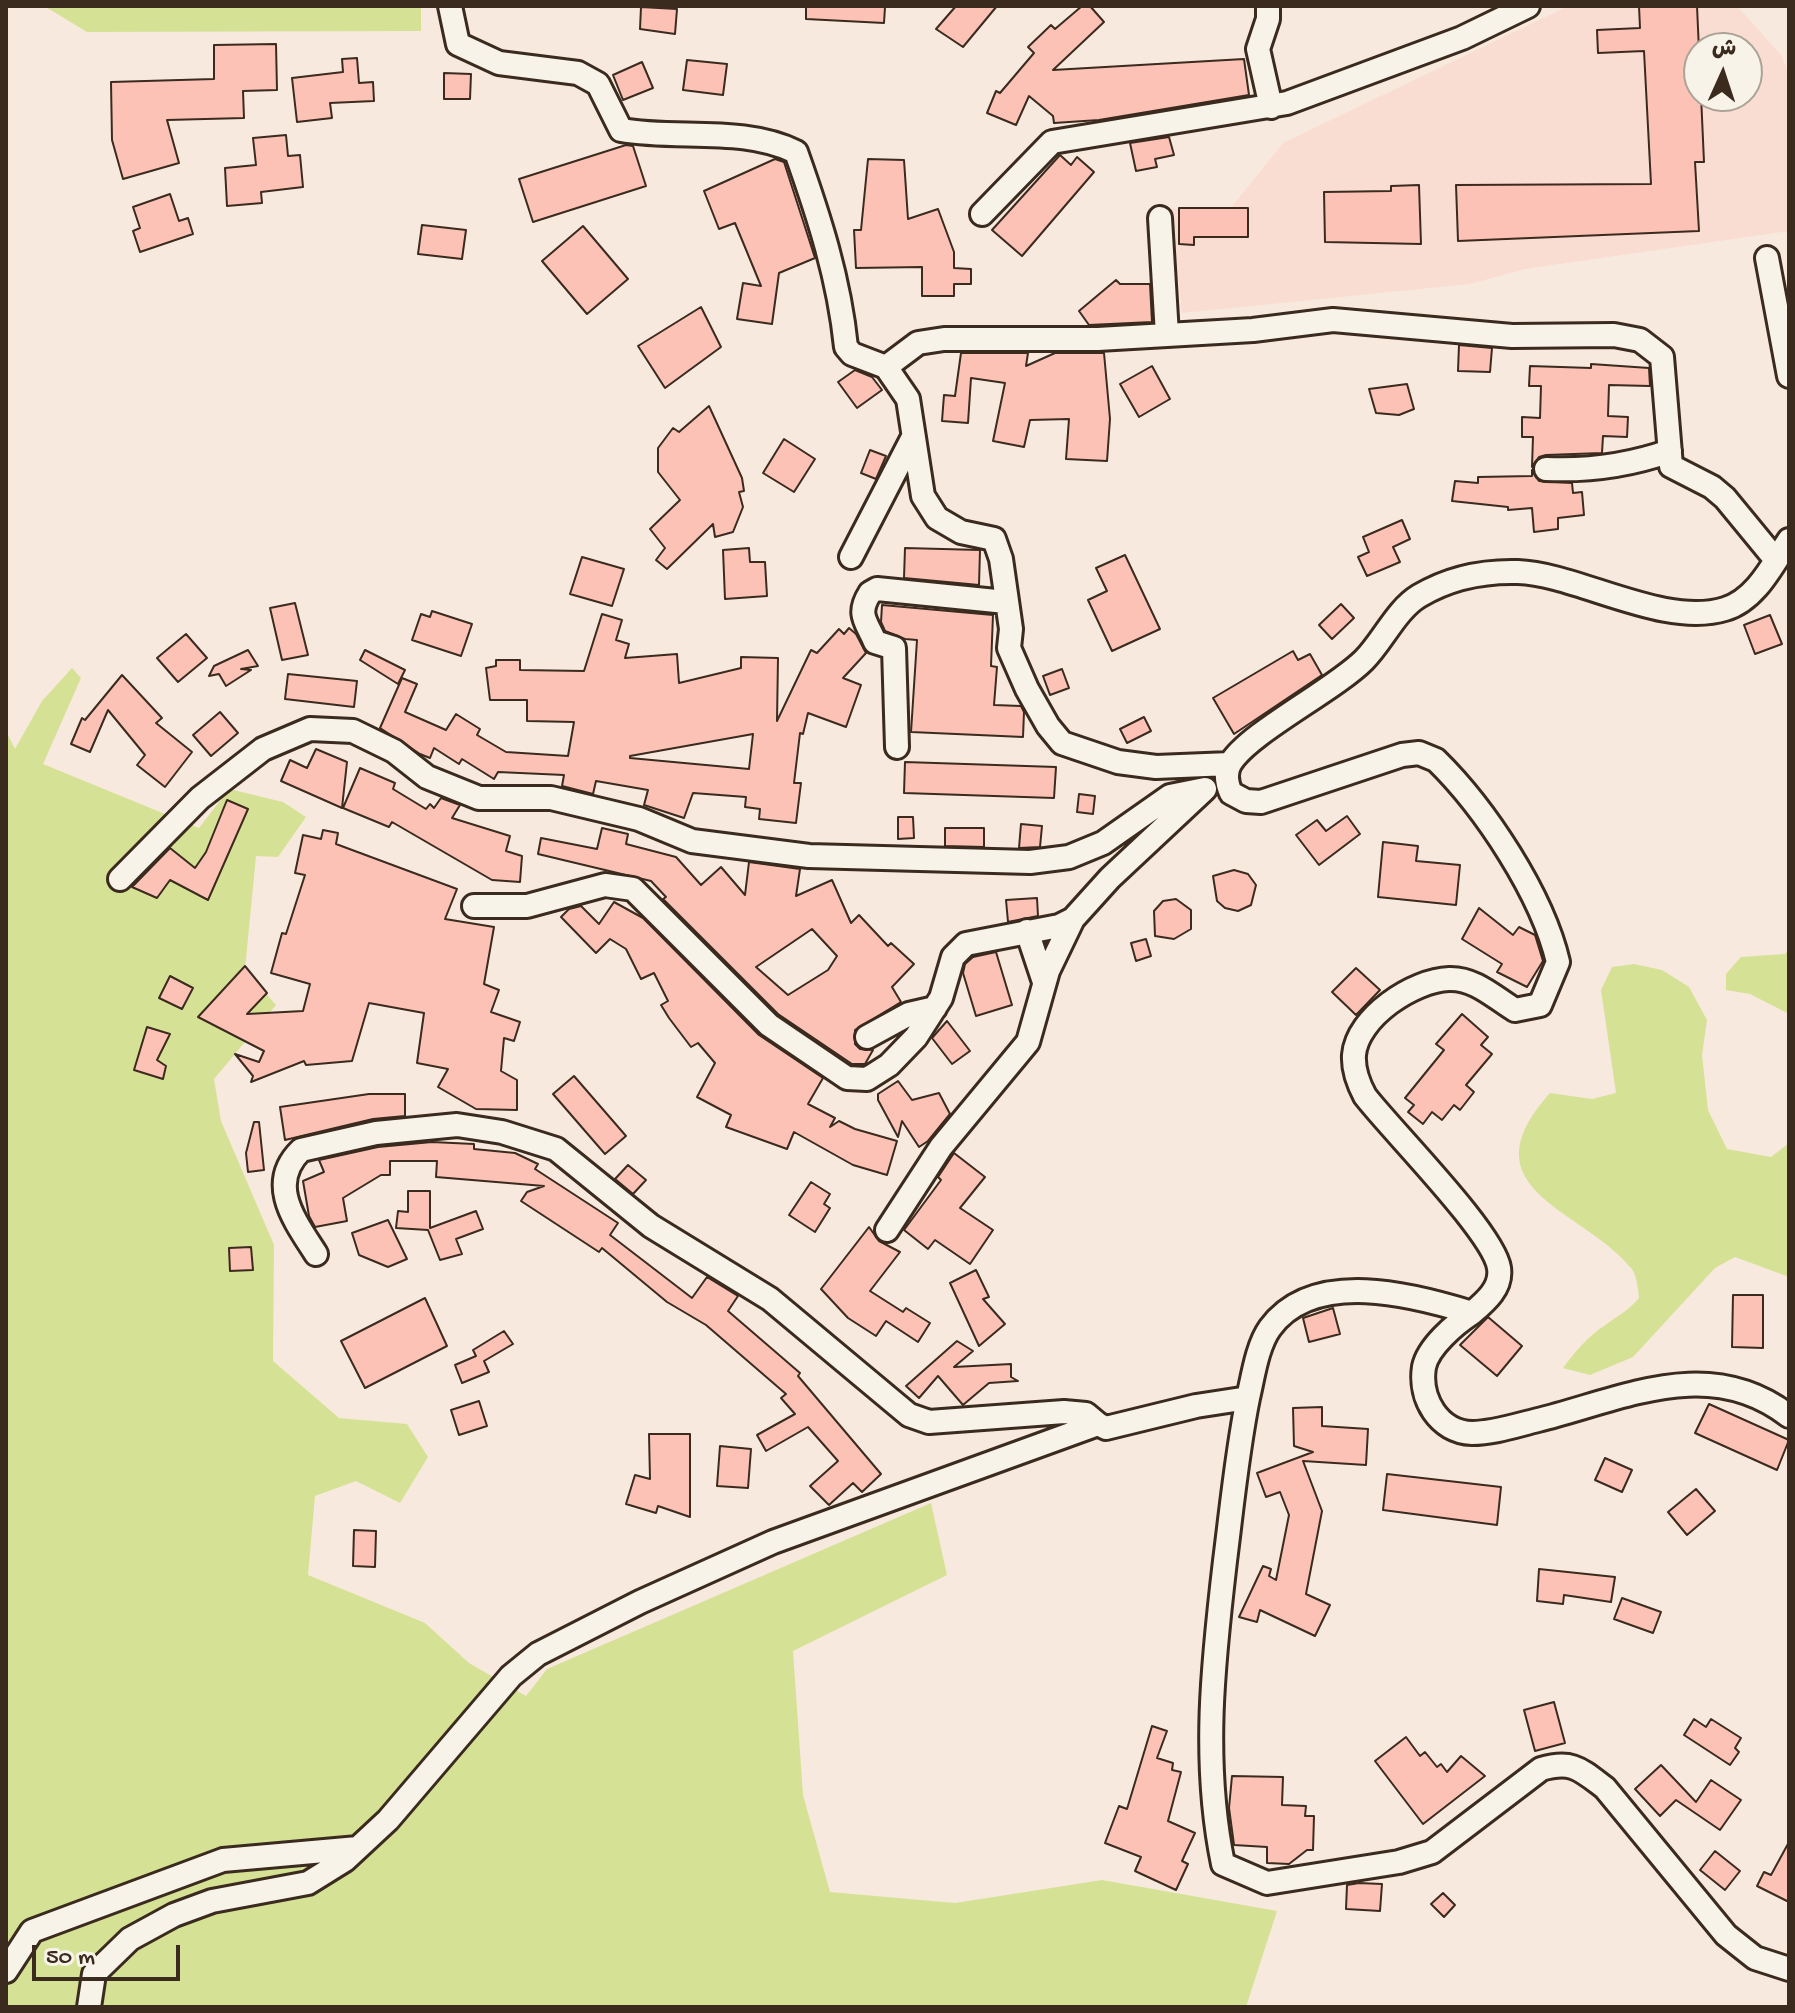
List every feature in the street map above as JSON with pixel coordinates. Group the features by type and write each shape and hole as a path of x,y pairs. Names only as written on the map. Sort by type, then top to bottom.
{"street":[{"path":"450,6 458,44 499,63 578,73 598,84 621,130 748,139 778,143 796,152 829,248 840,294 846,347 852,354 886,367 908,399 923,496 937,518 961,532 994,539 1001,559 1011,629 1009,648 1048,726 1062,743 1118,762 1228,771"},
{"path":"1268,6 1268,19 1258,49 1271,107"},
{"path":"982,214 1052,142 1271,107 1462,38 1528,6"},
{"path":"1160,218 1167,335"},
{"path":"1767,258 1789,376"},
{"path":"886,367 918,343 944,339 1098,339 1333,320 1512,336 1629,337 1651,346 1662,357 1671,466 1712,487 1725,498 1789,582"},
{"path":"851,557 913,437"},
{"path":"1546,469 1582,470 1638,462 1670,451"},
{"path":"887,1230 941,1147 1028,1042 1044,982 1073,919 1110,878 1269,730 1333,686 1364,660 1415,598 1458,579 1520,572 1635,603 1703,612 1726,609 1758,586 1789,540"},
{"path":"897,747 894,648 875,642 864,626 861,613 870,593 877,589 1006,602"},
{"path":"120,879 200,798 263,749 310,729 333,727 353,731 394,751 427,777 479,798 551,798 639,819 692,841 809,856 1030,862 1069,857 1103,843 1170,796 1205,789"},
{"path":"1228,771 1231,793 1237,798 1261,802 1402,755 1419,753 1436,760 1451,774 1517,864 1541,913 1558,962 1540,1005 1515,1010 1471,982 1451,978 1431,982 1376,1014 1354,1052 1355,1075 1365,1096 1457,1202 1492,1250 1500,1269 1496,1289 1472,1313 1454,1324 1424,1365 1425,1387 1438,1421 1470,1433 1507,1428 1572,1413 1650,1387 1716,1383 1753,1396 1789,1416"},
{"path":"474,906 527,906 605,885 633,889 769,1025 847,1078 867,1079 889,1065 916,1037 935,1008 953,957 966,944 1059,926 1073,919"},
{"path":"1027,931 1044,982"},
{"path":"867,1037 909,1014 935,1008"},
{"path":"316,1254 290,1213 284,1182 288,1163 301,1150 427,1125 457,1125 502,1132 556,1149 651,1226 770,1299 909,1415 929,1422 1064,1412 1086,1414 1106,1428 1196,1406 1248,1398"},
{"path":"1472,1313 1387,1292 1315,1296 1290,1310 1269,1329 1248,1398 1214,1651 1209,1746 1214,1818 1223,1864 1267,1883 1399,1862 1432,1852 1541,1769 1562,1763 1580,1769 1605,1788 1726,1935 1755,1958 1789,1969"},
{"path":"89,2007 94,1974 130,1939 212,1901 308,1883 358,1848 388,1820 511,1676 538,1654 640,1602 773,1542 1098,1424"},
{"path":"6,1971 32,1931 223,1860 358,1848"}],"shaded area":[{"path":"1568,6 1737,6 1760,32 1683,32 1683,112 1763,112 1763,35 1782,56 1789,75 1789,231 1525,269 1470,284 1182,313 1171,209 1230,209 1283,143"}],"green space":[{"path":"44,6 421,6 421,31 87,32"},
{"path":"72,668 81,678 43,764 199,828 229,789 283,802 306,817 278,857 256,856 245,969 276,1005 214,1079 221,1121 274,1245 273,1361 339,1418 407,1424 428,1457 400,1503 356,1481 315,1496 308,1575 425,1623 469,1663 526,1696 547,1669 931,1503 947,1575 793,1651 803,1795 830,1892 955,1903 1102,1880 1277,1911 1246,2007 6,2007 6,731 15,749 42,701"},
{"path":"1789,949 1789,1014 1750,994 1726,990 1726,974 1741,957 1785,954"},
{"path":"1634,964 1662,970 1689,987 1707,1020 1702,1055 1708,1110 1727,1149 1771,1157 1789,1143 1789,1277 1735,1257 1715,1268 1633,1357 1590,1375 1563,1368 1587,1340 1639,1298 1635,1275 1611,1248 1540,1195 1525,1176 1519,1153 1526,1126 1550,1093 1592,1099 1616,1093 1601,990 1612,967"}],"building":[{"path":"806,6 885,7 884,23 806,19"},
{"path":"956,6 997,6 963,47 936,29"},
{"path":"1082,6 1090,6 1104,22 1053,70 1244,59 1249,95 1099,120 1054,123 1053,116 1029,96 1016,125 987,113 996,91 1000,93 1034,53 1028,47 1051,25 1055,29"},
{"path":"1639,6 1697,6 1698,32 1683,32 1683,112 1702,112 1704,162 1695,162 1699,231 1458,241 1456,185 1651,184 1644,51 1598,53 1597,30 1640,28"},
{"path":"641,7 677,9 675,34 640,29"},
{"path":"276,44 277,90 243,91 244,118 167,120 179,163 123,179 112,140 111,82 214,79 214,45"},
{"path":"357,58 359,83 373,82 374,101 330,103 332,118 297,122 292,78 343,72 342,59"},
{"path":"687,60 727,64 723,95 683,90"},
{"path":"642,62 653,88 623,100 613,75"},
{"path":"444,73 471,74 470,99 444,99"},
{"path":"286,135 288,156 300,155 303,187 261,192 262,203 227,206 225,168 256,165 253,138"},
{"path":"1169,137 1174,155 1155,159 1157,167 1136,171 1130,143"},
{"path":"626,145 633,146 646,186 533,222 519,179"},
{"path":"1060,155 1071,165 1077,157 1094,172 1022,256 992,230"},
{"path":"775,159 784,162 815,258 779,273 772,324 737,319 743,283 761,286 735,223 719,229 704,191"},
{"path":"868,159 904,160 908,219 938,209 954,252 954,268 971,269 971,284 954,284 954,296 922,296 922,267 856,268 854,230 861,230"},
{"path":"1419,185 1421,244 1325,242 1324,192 1391,191 1391,186"},
{"path":"170,194 179,221 188,218 193,234 140,252 133,231 140,228 133,207"},
{"path":"1179,208 1248,208 1248,237 1194,237 1194,245 1179,244"},
{"path":"422,225 466,230 462,259 418,254"},
{"path":"583,226 628,279 587,314 542,261"},
{"path":"1116,280 1120,284 1150,284 1152,322 1089,325 1079,311"},
{"path":"701,307 721,347 665,388 638,346"},
{"path":"1459,345 1492,348 1490,372 1458,371"},
{"path":"961,353 1028,353 1026,366 1055,353 1104,353 1110,419 1107,461 1066,459 1069,419 1030,420 1024,447 993,441 1005,383 971,378 968,423 942,421 944,395 955,396"},
{"path":"1591,364 1649,368 1650,386 1609,385 1608,416 1628,417 1627,437 1603,436 1602,453 1546,455 1539,457 1532,467 1533,437 1522,437 1522,417 1540,418 1541,386 1529,386 1530,366 1591,368"},
{"path":"1152,366 1170,399 1139,417 1120,384"},
{"path":"855,370 872,377 882,390 857,408 838,382"},
{"path":"1407,384 1414,409 1399,415 1376,413 1369,389"},
{"path":"709,406 742,478 744,491 739,492 743,507 733,532 715,537 713,524 667,569 656,560 665,548 650,529 680,500 658,472 658,448 673,428 679,432"},
{"path":"784,439 815,459 794,492 763,473"},
{"path":"870,450 886,456 876,479 861,473"},
{"path":"1532,470 1539,481 1572,483 1573,493 1582,492 1584,515 1558,518 1558,529 1534,532 1532,508 1508,510 1508,507 1452,501 1455,481 1478,483 1478,477 1532,476"},
{"path":"1402,520 1410,539 1393,547 1400,562 1367,576 1358,557 1369,552 1363,537"},
{"path":"749,548 750,562 765,562 767,596 725,599 723,550"},
{"path":"905,548 980,550 979,585 904,578"},
{"path":"1125,555 1160,629 1112,651 1088,600 1107,591 1096,568"},
{"path":"582,557 624,569 612,606 570,594"},
{"path":"295,603 308,655 282,660 270,608"},
{"path":"1341,604 1354,618 1332,639 1319,625"},
{"path":"882,605 993,615 991,666 997,667 994,705 1021,706 1024,712 1023,737 911,732 917,640 885,631 881,622"},
{"path":"432,611 472,624 461,656 412,640 421,614 430,617"},
{"path":"602,614 622,620 616,640 629,644 625,658 677,654 679,683 741,668 741,657 778,658 777,721 811,650 817,653 839,629 844,634 849,628 856,634 866,653 843,678 861,685 846,727 808,713 803,734 800,733 794,783 801,783 796,823 759,819 760,809 745,807 746,797 693,793 684,818 644,805 648,790 596,781 593,794 562,786 564,775 498,772 494,779 462,759 459,764 434,748 430,758 420,754 380,728 402,678 417,684 405,712 446,730 456,714 480,729 477,735 506,752 568,756 574,722 527,721 527,700 490,700 486,668 496,666 496,660 520,660 520,670 584,671","holes":["753,734 749,769 630,758 630,756"]},
{"path":"1770,615 1782,644 1755,654 1744,625"},
{"path":"186,634 207,658 178,682 157,658"},
{"path":"248,650 258,666 241,669 251,670 226,686 219,674 209,676 214,666"},
{"path":"365,650 405,670 398,684 360,660"},
{"path":"1293,651 1298,660 1310,654 1322,675 1234,734 1213,698"},
{"path":"1062,669 1069,688 1050,695 1043,676"},
{"path":"288,674 357,681 354,707 285,699"},
{"path":"122,675 162,718 156,723 192,752 165,787 137,765 145,755 108,710 90,752 71,744 82,718 85,720"},
{"path":"220,712 238,733 211,756 193,735"},
{"path":"1144,717 1151,731 1127,743 1120,729"},
{"path":"316,749 347,762 342,808 281,781 290,760 307,768"},
{"path":"905,762 1056,767 1054,798 904,793"},
{"path":"360,768 395,783 393,789 426,809 430,804 434,808 441,798 460,805 452,818 510,836 506,851 522,856 520,882 492,880 392,822 389,827 343,808"},
{"path":"1079,794 1095,796 1093,814 1077,812"},
{"path":"227,800 248,809 208,900 170,880 157,898 132,887 170,848 195,868 206,852"},
{"path":"1347,816 1360,834 1319,865 1296,835 1317,820 1326,831"},
{"path":"898,817 913,817 914,838 898,839"},
{"path":"1021,824 1042,826 1040,847 1019,848"},
{"path":"602,828 628,834 626,844 676,857 701,885 721,867 745,895 749,862 800,869 796,896 832,880 851,923 859,915 888,946 891,943 914,964 892,987 901,1002 855,1030 855,1044 860,1049 873,1050 865,1064 852,1064 778,1014 663,899 666,897 651,881 538,854 541,838 597,849","holes":["812,929 837,956 828,970 788,995 756,967"]},
{"path":"945,828 984,828 984,847 945,846"},
{"path":"323,830 338,833 336,844 457,889 445,919 494,927 484,984 499,990 491,1012 520,1022 514,1041 504,1038 501,1071 517,1080 517,1110 476,1109 438,1087 448,1069 417,1063 424,1013 369,1003 352,1061 306,1065 304,1061 251,1082 253,1076 235,1054 259,1062 264,1051 198,1017 245,966 267,993 247,1014 303,1011 310,984 271,973 282,933 286,934 305,875 295,873 303,835 321,839"},
{"path":"1383,842 1418,846 1416,861 1460,865 1456,905 1378,897"},
{"path":"1234,870 1248,874 1256,885 1251,905 1238,911 1225,908 1217,901 1213,876"},
{"path":"1037,898 1038,916 1008,922 1006,900"},
{"path":"1176,899 1191,910 1191,929 1174,939 1155,936 1154,911 1163,901"},
{"path":"614,902 643,918 759,1035 823,1078 808,1104 835,1118 830,1127 839,1121 897,1141 887,1175 853,1165 794,1132 787,1149 726,1127 731,1115 697,1097 715,1063 698,1043 691,1047 669,1018 661,1005 668,1001 654,973 641,979 626,949 610,939 596,953 561,917 569,909 581,906 599,924"},
{"path":"1479,908 1513,935 1519,927 1535,935 1543,961 1527,987 1497,972 1502,964 1462,939"},
{"path":"1146,939 1151,956 1136,961 1131,943"},
{"path":"996,952 1012,1005 976,1016 963,973 965,964 973,957"},
{"path":"1356,968 1380,990 1356,1015 1332,992"},
{"path":"170,976 193,988 182,1009 159,998"},
{"path":"1462,1014 1488,1037 1481,1045 1492,1054 1466,1085 1474,1092 1460,1110 1454,1105 1442,1120 1432,1112 1423,1124 1408,1112 1414,1105 1405,1098 1444,1050 1436,1044"},
{"path":"947,1021 970,1051 952,1064 932,1038"},
{"path":"147,1027 170,1034 157,1060 166,1066 163,1079 134,1070"},
{"path":"574,1076 626,1136 605,1154 553,1094"},
{"path":"898,1081 912,1100 939,1093 950,1114 928,1141 919,1147 902,1121 898,1137 878,1100 878,1094"},
{"path":"369,1094 405,1094 405,1116 373,1119 285,1140 280,1107"},
{"path":"254,1122 259,1122 264,1170 248,1172 246,1153"},
{"path":"432,1142 474,1144 474,1149 515,1153 538,1164 535,1169 618,1223 610,1235 692,1298 707,1277 738,1296 728,1311 800,1373 798,1376 881,1474 862,1492 853,1483 829,1505 810,1486 838,1461 808,1427 766,1451 757,1435 795,1414 781,1398 786,1394 706,1325 667,1302 602,1248 599,1252 521,1201 527,1192 544,1186 436,1177 437,1161 390,1161 390,1175 381,1175 343,1198 347,1221 315,1227 309,1216 303,1181 324,1172 319,1160 378,1147"},
{"path":"954,1153 985,1177 960,1208 993,1230 970,1264 935,1240 928,1249 904,1230 941,1180 938,1177"},
{"path":"628,1165 646,1180 633,1194 615,1179"},
{"path":"811,1182 830,1194 824,1204 830,1208 815,1232 789,1215"},
{"path":"408,1191 430,1191 430,1228 476,1211 483,1229 456,1239 462,1254 440,1260 428,1230 396,1228 398,1211 408,1212"},
{"path":"388,1220 407,1259 388,1267 359,1255 352,1233"},
{"path":"869,1227 879,1241 900,1252 870,1291 903,1312 906,1308 930,1323 918,1342 886,1321 876,1336 848,1318 821,1289"},
{"path":"251,1247 253,1270 230,1271 229,1248"},
{"path":"976,1270 989,1297 983,1299 1005,1324 979,1346 950,1283"},
{"path":"1733,1295 1763,1295 1763,1348 1732,1347"},
{"path":"425,1298 447,1346 365,1388 341,1341"},
{"path":"1333,1308 1340,1334 1309,1342 1303,1318"},
{"path":"1488,1317 1522,1346 1497,1376 1460,1345"},
{"path":"504,1331 513,1344 484,1361 489,1372 462,1383 455,1365 476,1356 473,1350"},
{"path":"957,1341 973,1351 954,1367 1011,1364 1011,1377 1018,1381 989,1383 963,1405 938,1376 919,1398 906,1386"},
{"path":"479,1401 487,1426 459,1435 451,1410"},
{"path":"1709,1404 1789,1440 1777,1470 1695,1433"},
{"path":"1322,1407 1322,1426 1368,1429 1366,1465 1303,1461 1322,1511 1306,1594 1330,1605 1315,1636 1260,1610 1257,1622 1239,1617 1263,1566 1271,1569 1269,1576 1276,1580 1289,1515 1280,1492 1266,1497 1257,1473 1313,1452 1294,1446 1293,1408"},
{"path":"649,1434 690,1434 690,1517 658,1506 656,1513 626,1504 635,1475 650,1479"},
{"path":"720,1446 751,1449 748,1488 717,1486"},
{"path":"1605,1458 1632,1470 1622,1492 1595,1480"},
{"path":"1387,1474 1501,1487 1497,1525 1383,1510"},
{"path":"1696,1489 1715,1511 1687,1535 1668,1512"},
{"path":"354,1530 376,1531 375,1567 353,1566"},
{"path":"1539,1569 1615,1577 1611,1602 1564,1595 1563,1604 1537,1601"},
{"path":"1622,1598 1661,1612 1653,1633 1614,1619"},
{"path":"1554,1702 1565,1743 1535,1751 1524,1710"},
{"path":"1694,1719 1706,1727 1711,1719 1741,1738 1735,1748 1739,1752 1730,1765 1684,1735"},
{"path":"1152,1726 1167,1731 1157,1758 1173,1763 1172,1770 1181,1772 1168,1821 1195,1833 1182,1861 1188,1864 1176,1890 1135,1871 1141,1857 1105,1843 1119,1806 1127,1809"},
{"path":"1406,1737 1420,1756 1425,1752 1437,1767 1441,1764 1447,1772 1461,1756 1485,1776 1423,1824 1375,1761"},
{"path":"1661,1765 1696,1802 1711,1780 1741,1800 1720,1830 1676,1800 1660,1816 1635,1789"},
{"path":"1232,1776 1283,1777 1282,1805 1306,1806 1305,1816 1314,1816 1313,1850 1307,1850 1289,1864 1267,1863 1267,1847 1234,1845 1229,1808"},
{"path":"1789,1842 1789,1902 1757,1886 1764,1872 1771,1875"},
{"path":"1715,1851 1740,1871 1725,1890 1700,1870"},
{"path":"1382,1884 1380,1911 1346,1909 1347,1885"},
{"path":"1443,1893 1455,1905 1444,1917 1431,1904"}]}
